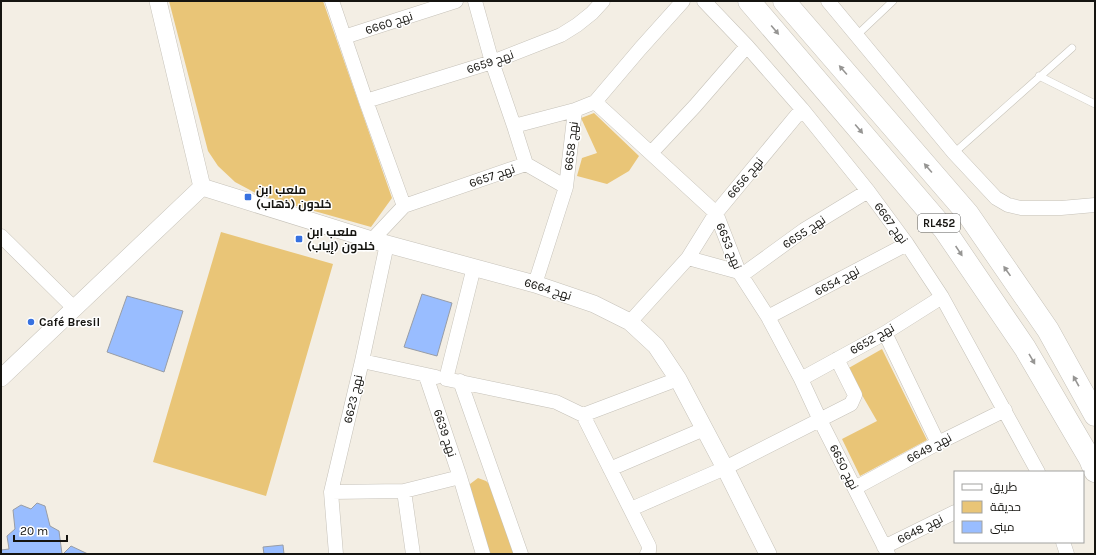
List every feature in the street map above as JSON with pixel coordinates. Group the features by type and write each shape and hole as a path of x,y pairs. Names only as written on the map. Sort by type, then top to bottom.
{"highway":[{"name":"RL452","path":"749,1 944,228 1025,348 1090,459 1095,471"},
{"name":"RL452","path":"784,1 968,214 1048,330 1095,415"}],"street":[{"path":"1,378 202,187 158,1"},
{"path":"332,1 404,206"},
{"name":"نهج 6660","path":"344,37 456,1"},
{"name":"نهج 6657","path":"380,242 404,206 526,164 492,62 475,1"},
{"name":"نهج 6659","path":"366,101 492,62 561,35 592,13 603,1"},
{"name":"نهج 6658","path":"535,284 566,187 575,110 594,102 683,1"},
{"name":"نهج 6667","path":"704,1 747,46 802,110 868,191 907,244 942,296 1037,471"},
{"path":"828,1 954,153 996,198 1008,205 1021,208 1062,208 1095,205"},
{"path":"651,153 696,106 747,46"},
{"name":"نهج 6653","path":"594,102 716,213 740,274 768,317 801,379"},
{"path":"514,126 575,110"},
{"name":"نهج 6656","path":"630,322 688,258 716,213 802,110"},
{"path":"526,164 566,187"},
{"name":"نهج 6664","path":"202,187 380,242 535,284 594,304 630,322 656,346 678,380 725,468 768,554"},
{"name":"نهج 6655","path":"740,274 804,230 868,191"},
{"path":"1,236 74,308"},
{"name":"نهج 6623","path":"336,554 331,492 362,361 380,242"},
{"name":"نهج 6654","path":"768,317 907,244"},
{"path":"688,258 740,274"},
{"path":"446,379 474,268"},
{"name":"نهج 6652","path":"801,379 885,333 942,296"},
{"path":"885,333 938,443"},
{"path":"631,509 725,468 851,404 855,398 855,395 837,359"},
{"path":"362,361 426,376 556,402 583,415 649,546 649,551 647,554"},
{"name":"نهج 6639","path":"426,376 460,477 483,554"},
{"name":"نهج 6650","path":"801,379 886,551"},
{"path":"583,415 678,380"},
{"path":"460,382 521,554"},
{"name":"نهج 6649","path":"855,488 938,443 1005,410"},
{"path":"610,468 704,430"},
{"path":"331,492 404,491 460,477"},
{"path":"404,491 413,554"},
{"name":"نهج 6648","path":"886,551 954,513"},
{"path":"1063,543 1067,554"}],"lane":[{"path":"856,36 893,1"},
{"path":"954,153 1072,48"},
{"path":"1039,76 1095,104"}],"green space":[{"path":"169,1 323,1 392,198 371,227 261,196 235,182 218,166 208,151"},
{"path":"594,113 639,156 629,171 607,184 577,176 582,158 597,153 581,118"},
{"path":"221,232 333,264 266,496 153,462"},
{"path":"882,349 927,440 860,476 842,439 877,421 847,369"},
{"path":"478,478 486,481 494,488 518,554 488,554 470,494 470,484"}],"building":[{"path":"422,294 452,303 437,356 404,347"},
{"path":"127,296 183,311 164,372 107,352"},
{"path":"37,503 45,506 50,526 59,531 62,554 1,554 1,550 9,549 7,536 15,529 13,510 21,505 31,509"},
{"path":"283,545 284,554 264,554 263,547"},
{"path":"71,546 88,554 63,554"}],"place":[{"name":"ملعب ابن خلدون (ذهاب)","path":"248,197"},
{"name":"ملعب ابن خلدون (إياب)","path":"299,239"},
{"name":"Café Bresil","path":"31,322"}]}
